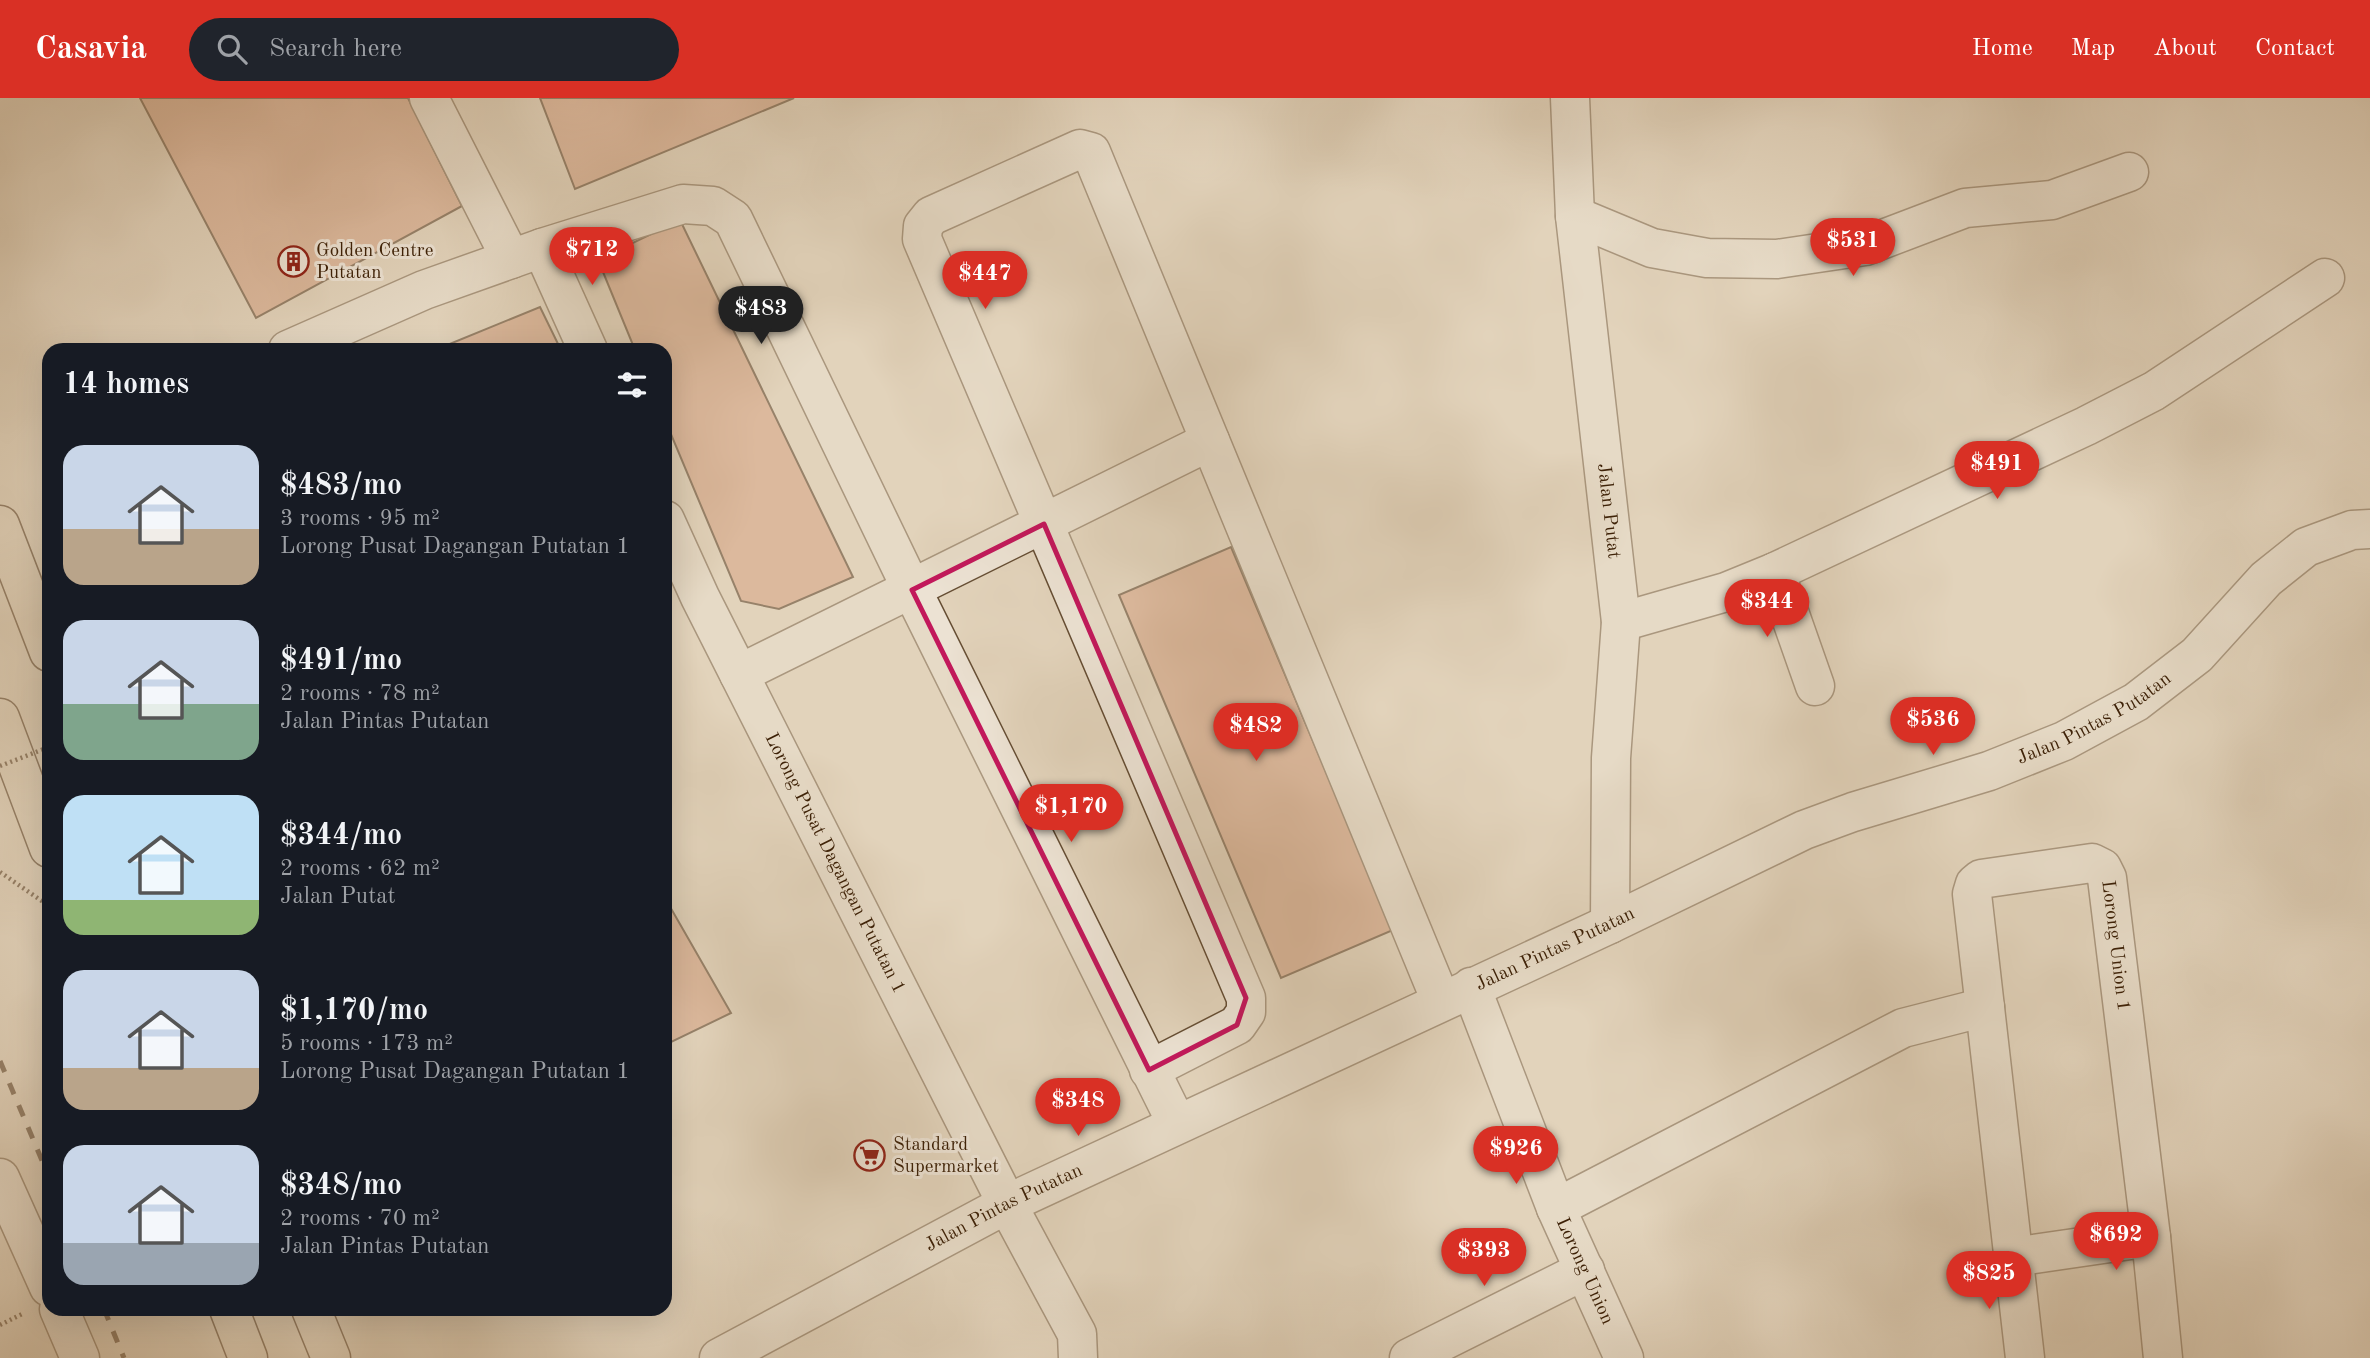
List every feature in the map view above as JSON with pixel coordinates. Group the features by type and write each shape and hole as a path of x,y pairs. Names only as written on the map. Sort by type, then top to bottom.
{"highway":[{"path":"0,526 42,634"},
{"path":"0,718 42,829"},
{"path":"232,1316 248,1358"},
{"path":"314,1316 331,1358"}],"street":[{"path":"429,98 584,343"},
{"name":"Jalan Putat","path":"1570,98 1574,216 1621,622 1611,758 1610,924"},
{"name":"Lorong Union","path":"1044,524 922,239 923,226 931,216 1080,149 1091,152 1210,441 1456,994 1624,1358"},
{"path":"1574,216 1652,248 1707,258 1777,258 1865,246 1965,208 2052,200 2129,172"},
{"path":"304,343 424,290 526,253 683,204 713,206 733,219 912,590 1177,1124"},
{"path":"1621,622 1726,593 2085,426 2154,391 2325,278"},
{"path":"739,674 1210,441"},
{"path":"1044,524 1246,998 1246,1012 1237,1025 1149,1070"},
{"name":"Jalan Pintas Putatan","path":"719,1358 1007,1204 1610,924 1804,830 1853,812 1989,771 2064,741 2136,702 2197,655 2266,579 2306,547 2352,530 2370,530"},
{"name":"Lorong Pusat Dagangan Putatan 1","path":"672,535 700,597 1007,1204 1077,1334 1078,1358"},
{"path":"1775,572 1815,686"},
{"name":"Lorong Union 1","path":"2025,1358 1972,894 1975,884 1981,879 2092,863 2102,868 2107,878 2151,1237 2163,1358"},
{"path":"1556,1208 1903,1028 1984,1007"},
{"path":"0,1178 42,1271"},
{"path":"2013,1257 2151,1237"},
{"path":"1409,1358 1585,1270"},
{"path":"62,1316 80,1358"}],"path":[{"path":"0,766 42,750"},
{"path":"0,872 42,901"}],"highlighted area":[{"path":"1044,524 1246,998 1237,1025 1149,1070 912,590"}],"building":[{"name":"Golden Centre Putatan","path":"140,98 408,98 462,206 256,318"},
{"path":"540,98 794,98 575,189"},
{"path":"680,220 853,577 779,609 741,601 672,437 672,343 632,343 603,272 614,252"},
{"path":"540,307 558,343 452,343"},
{"path":"1231,547 1393,930 1281,978 1119,595"},
{"path":"672,910 731,1013 672,1042"}],"railway":[{"path":"0,1061 42,1160"},
{"path":"107,1316 124,1358"}],"place":[{"name":"Golden Centre Putatan","path":"293,262"},
{"name":"Standard Supermarket","path":"870,1156"}]}
